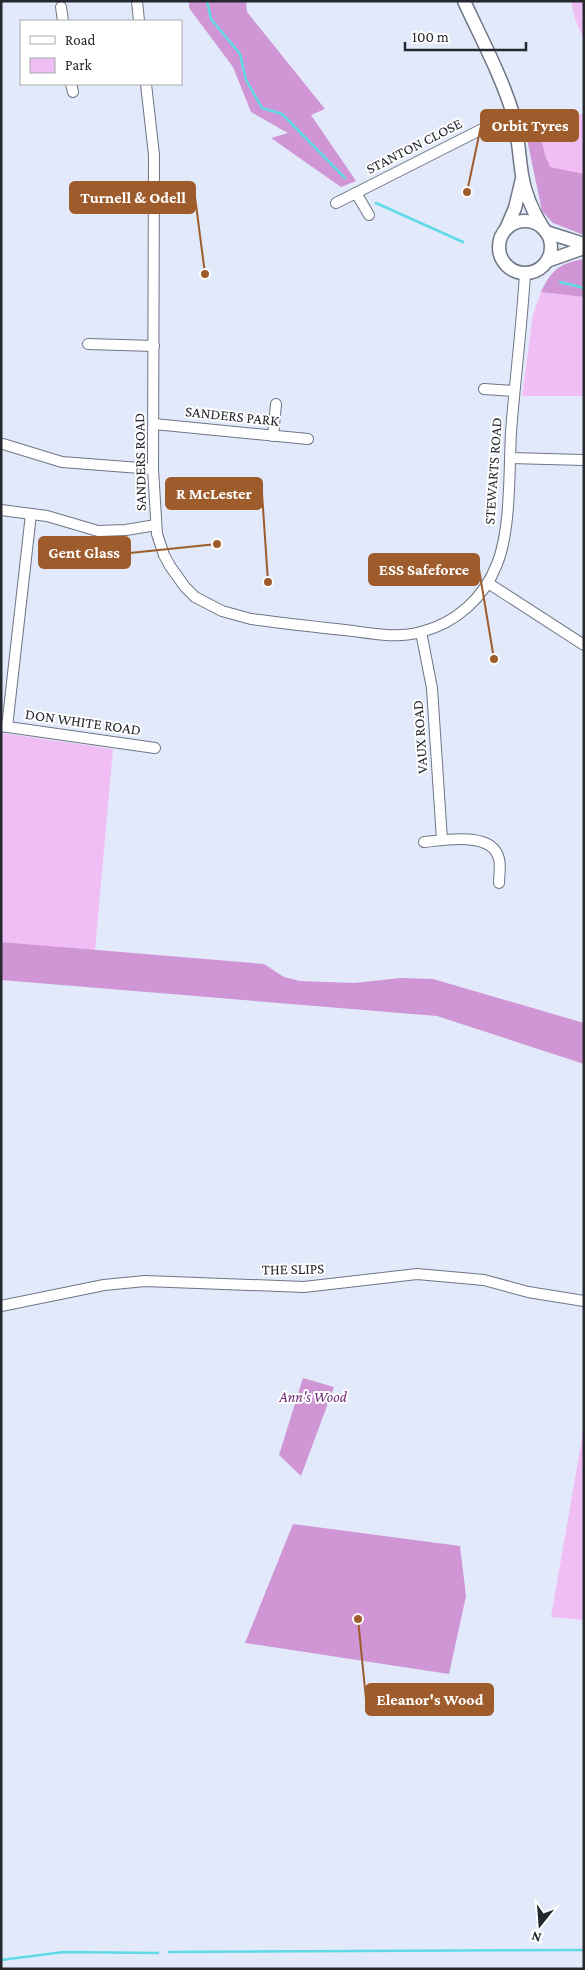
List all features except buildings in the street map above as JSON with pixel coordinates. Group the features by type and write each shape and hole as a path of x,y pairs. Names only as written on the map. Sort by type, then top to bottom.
{"main road":[{"path":"464,1 504,89 513,116 519,144 522,177 529,200 545,230 551,247 547,261"},
{"path":"522,177 515,208 501,238 499,248 501,258 507,266 515,271 525,273 538,270 547,261 584,248"},
{"path":"506,230 514,224 524,221 534,223 545,230 584,244"}],"street":[{"path":"137,1 140,20"},
{"path":"61,7 63,20"},
{"name":"SANDERS ROAD","path":"146,85 154,155 153,469 156,525 164,555 176,576 195,597 222,611 251,619 371,633 395,635 420,632"},
{"name":"STANTON CLOSE","path":"336,203 498,121 513,116"},
{"name":"STANTON CLOSE","path":"356,192 369,215"},
{"name":"STEWARTS ROAD","path":"420,632 435,627 460,613 478,598 497,565 503,543 525,273"},
{"path":"88,344 154,346"},
{"path":"484,389 514,391"},
{"path":"273,436 276,404"},
{"name":"SANDERS PARK","path":"154,424 308,439"},
{"path":"3,444 62,462 153,469"},
{"path":"510,458 584,460"},
{"path":"1,510 47,516 98,531 126,530 156,525"},
{"name":"DON WHITE ROAD","path":"31,514 4,727 155,748"},
{"path":"488,583 584,644"},
{"name":"VAUX ROAD","path":"420,632 432,688 442,840"},
{"path":"424,842 469,839 490,845 497,852 500,860 498,883"},
{"name":"THE SLIPS","path":"1,1306 104,1285 145,1281 304,1287 417,1274 484,1280 528,1292 584,1301"}],"green space":[{"path":"189,1 246,1 247,12 325,109 311,115 356,181 341,187 271,138 288,133 251,112 233,67 189,8"},
{"path":"571,1 584,1 584,39 575,19"},
{"path":"584,113 584,174 550,168 540,133"},
{"path":"540,133 550,167 584,174 584,235 553,223 542,211 527,139"},
{"path":"584,259 584,297 541,292 549,278 562,265"},
{"path":"541,292 584,297 584,396 522,396 533,315"},
{"path":"1,733 113,749 95,950 1,942"},
{"path":"1,942 264,964 284,977 300,981 354,983 401,978 433,979 584,1023 584,1064 437,1016 1,980"},
{"name":"Ann's Wood","path":"303,1378 334,1387 301,1476 279,1455"},
{"path":"584,1427 584,1620 551,1617"},
{"path":"293,1524 460,1546 466,1596 449,1674 245,1643"}],"waterway":[{"path":"207,1 211,19 240,54 246,80 262,108 282,114 345,178"},
{"path":"376,203 463,242"},
{"path":"560,282 584,288"},
{"path":"169,1952 584,1950"},
{"path":"1,1960 64,1952 158,1953"}],"place":[{"name":"Orbit Tyres","path":"467,192"},
{"name":"Turnell & Odell","path":"205,274"},
{"name":"Gent Glass","path":"217,544"},
{"name":"R McLester","path":"268,582"},
{"name":"ESS Safeforce","path":"494,659"},
{"name":"Eleanor's Wood","path":"358,1619"}]}
